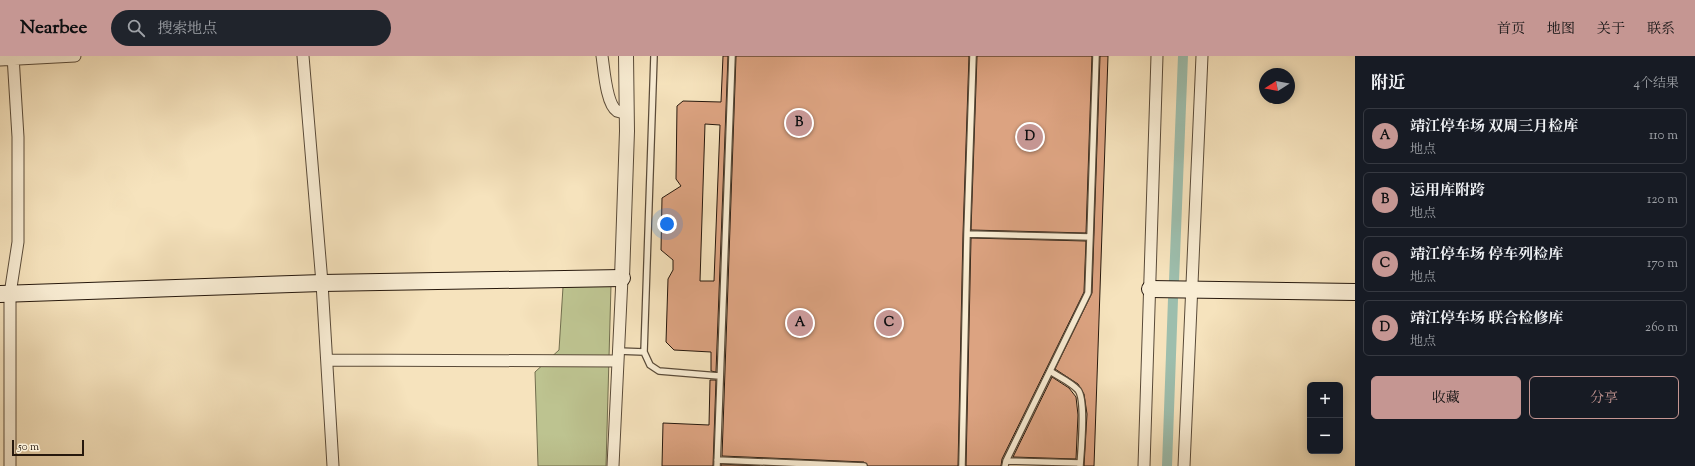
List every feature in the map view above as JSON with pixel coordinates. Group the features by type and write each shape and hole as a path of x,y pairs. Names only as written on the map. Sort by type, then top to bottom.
{"main road":[{"path":"5,294 322,283 622,278"},
{"path":"1150,289 1355,292"}],"street":[{"path":"0,60 13,58 76,56"},
{"path":"304,56 322,283 333,466"},
{"path":"602,56 607,89 614,107 618,111 626,113"},
{"path":"614,466 622,278 626,56"},
{"path":"1144,466 1157,56"},
{"path":"1184,466 1202,56"},
{"path":"10,466 5,294 18,242 18,137 13,58"},
{"path":"327,360 618,356"}],"lane":[{"path":"654,56 644,352 650,366 659,371 720,376"},
{"path":"716,466 732,56"},
{"path":"962,466 967,234 973,56"},
{"path":"1050,371 1071,383 1079,391 1083,408 1080,465 1005,464 1050,371 1088,293 1096,56"},
{"path":"967,234 1090,237"},
{"path":"618,356 644,352"},
{"path":"717,460 864,466"}],"green space":[{"path":"611,285 606,466 538,466 535,372 559,350 563,287"}],"building":[{"path":"723,56 728,56 716,372 711,371 711,352 674,350 666,342 668,279 673,270 673,260 661,250 662,198 681,186 676,179 677,106 683,101 721,102","holes":["705,124 720,125 714,281 700,281"]},
{"path":"736,56 969,56 963,234 958,466 868,466 864,462 722,456"},
{"path":"977,56 1092,56 1086,233 971,230"},
{"path":"1100,56 1108,56 1094,466 1084,466 1087,414 1084,394 1078,384 1055,369 1092,293"},
{"path":"971,238 1086,241 1084,292 1002,459 1001,466 966,466"},
{"path":"1052,377 1069,388 1076,397 1078,415 1076,459 1013,457"},
{"path":"710,380 716,380 713,466 662,466 663,423 709,425"},
{"path":"721,464 760,466 721,466"}],"waterway":[{"path":"1174,281 1183,56"},
{"path":"1167,466 1173,299"}],"place":[{"name":"运用库附跨","path":"799,123"},
{"name":"靖江停车场 联合检修库","path":"1030,137"},
{"name":"靖江停车场 双周三月检库","path":"800,323"},
{"name":"靖江停车场 停车列检库","path":"889,323"}]}
